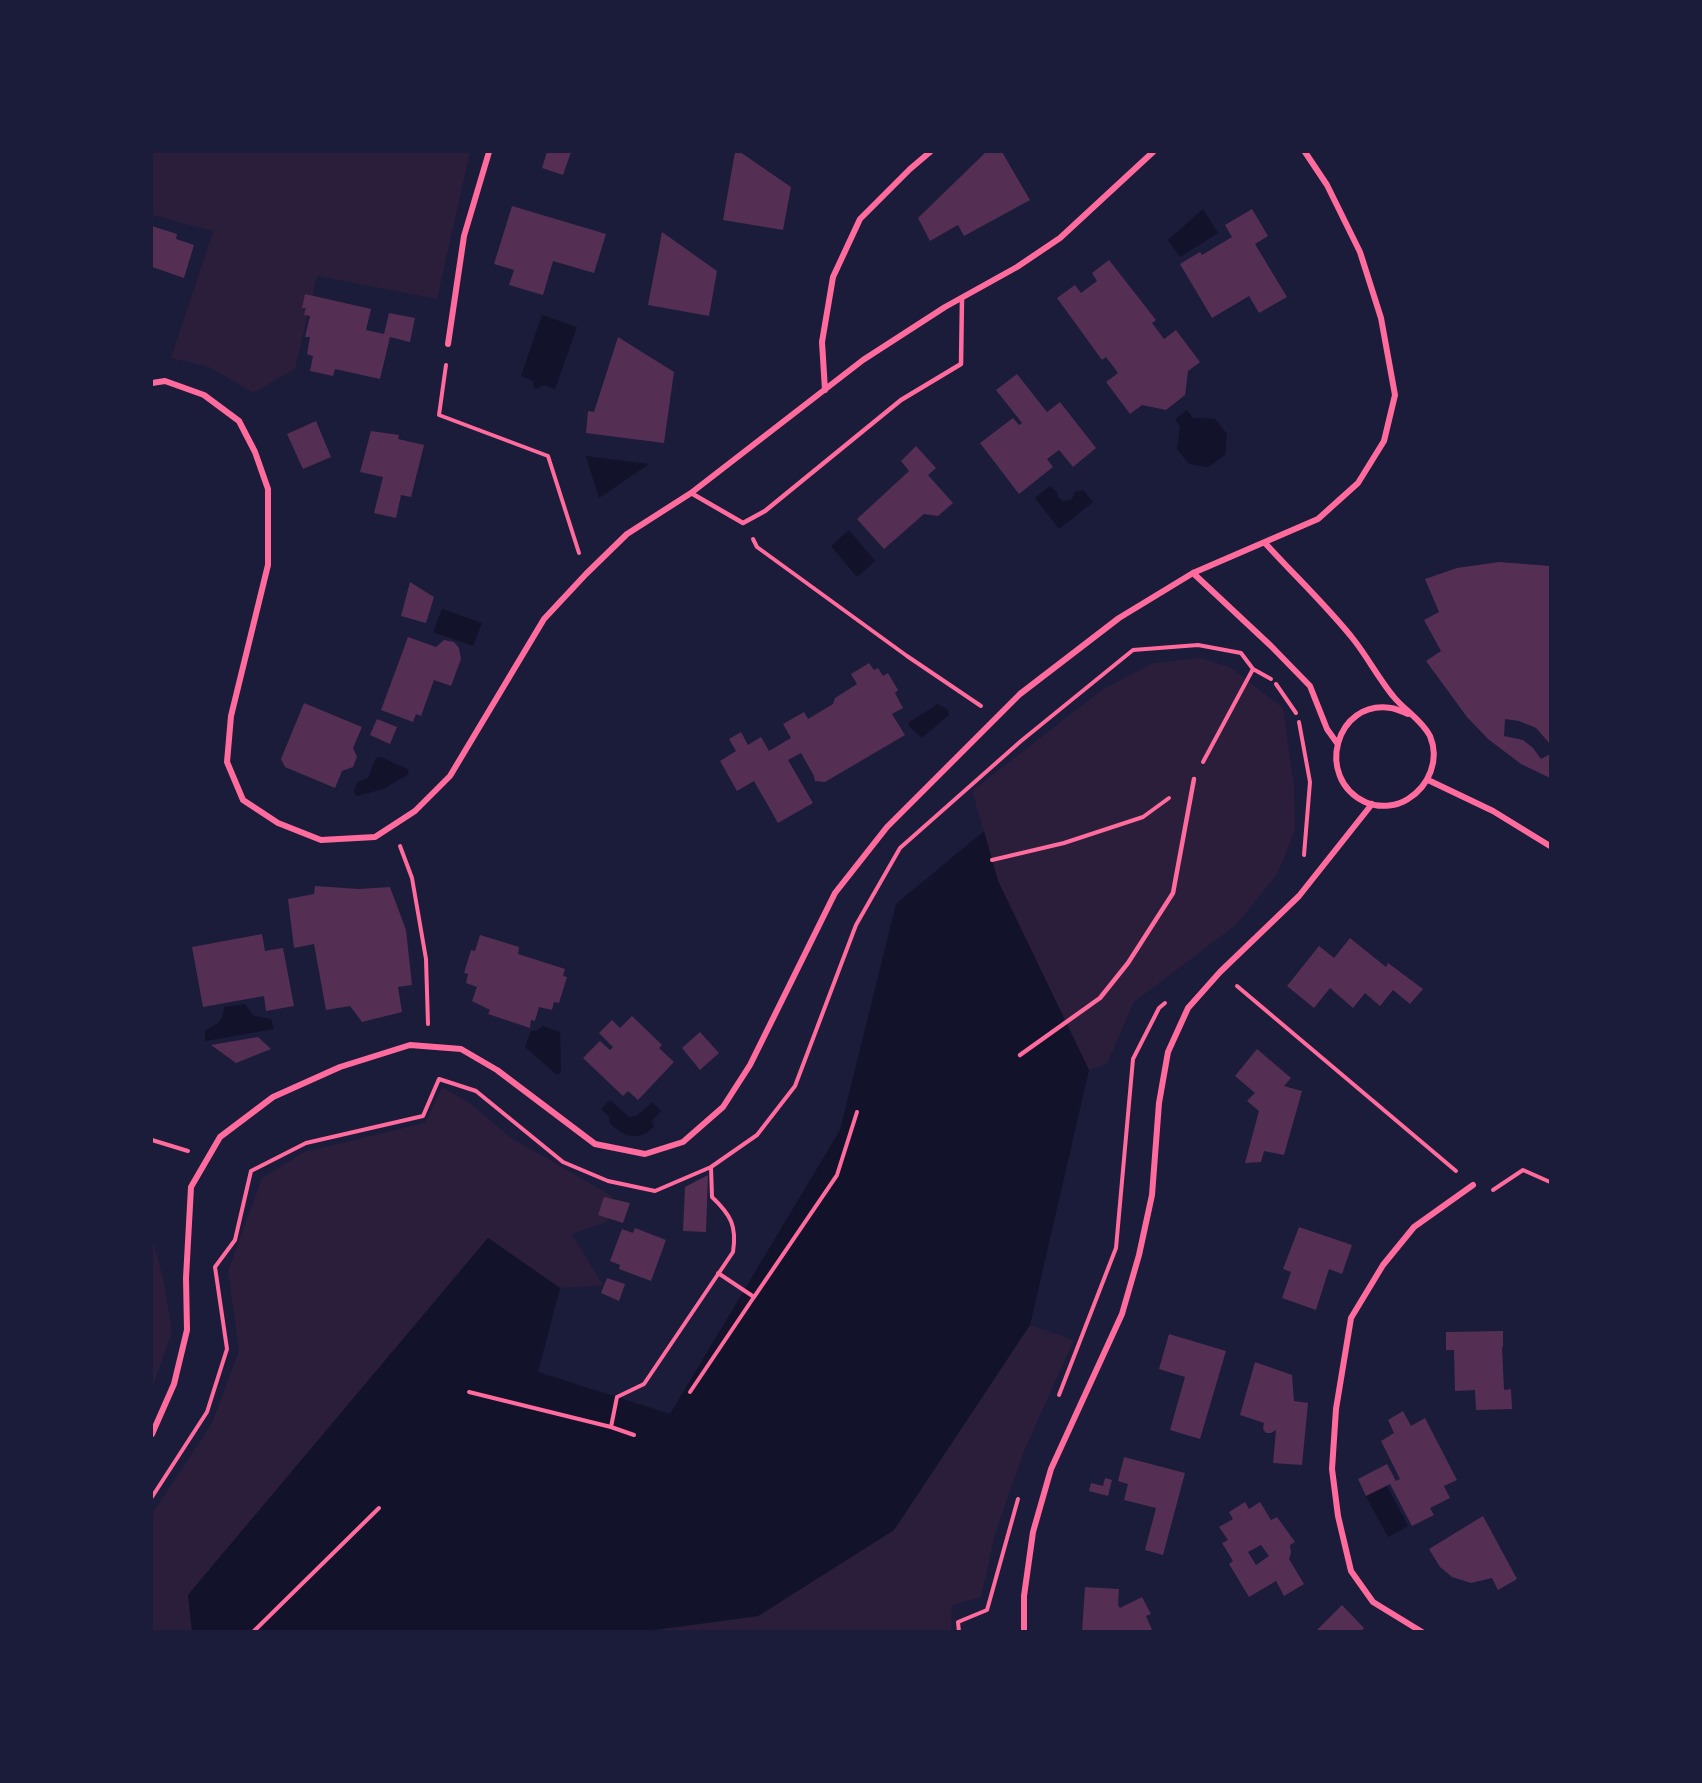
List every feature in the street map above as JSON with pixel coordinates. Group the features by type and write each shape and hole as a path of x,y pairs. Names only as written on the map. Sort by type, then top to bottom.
{"street":[{"path":"448,344 464,236 489,152"},
{"path":"825,390 822,342 833,277 860,219 930,152"},
{"path":"152,383 165,381 204,395 239,421 255,452 268,489 268,565 231,716 226,762 243,800 278,823 321,840 375,837 415,811 450,776 544,619 627,534 691,493 863,360 962,298 1017,267 1060,238 1153,152"},
{"path":"152,1434 174,1384 187,1330 186,1278 190,1187 220,1137 273,1097 340,1067 410,1045 461,1049 497,1070 595,1144 645,1154 683,1142 723,1107 750,1065 835,893 887,826 1020,694 1119,618 1193,573 1318,519 1358,483 1384,441 1395,395 1381,318 1360,252 1327,185 1305,152"},
{"path":"1265,543 1353,639 1393,696 1408,714 1420,723 1430,737 1434,760 1428,780 1417,794 1403,803 1389,806 1364,802 1349,792 1341,780 1336,763 1337,743 1342,731 1362,713 1378,708 1392,708 1408,714"},
{"path":"1193,573 1310,686 1327,729 1337,743"},
{"path":"1428,780 1493,811 1551,846"},
{"path":"1024,1632 1023,1596 1034,1532 1051,1469 1122,1314 1139,1255 1152,1195 1159,1102 1168,1052 1188,1008 1220,972 1299,896 1372,804"},
{"path":"1422,1632 1374,1602 1351,1571 1338,1516 1332,1468 1336,1408 1351,1318 1383,1265 1414,1227 1473,1185"}],"lane":[{"path":"691,493 743,523 765,511 901,400 961,364 962,298"},
{"path":"1020,1054 1100,998 1128,963 1173,893 1194,779"}],"path":[{"path":"448,344 439,415 548,456 586,574"},
{"path":"743,523 757,547 997,717"},
{"path":"152,1497 207,1412 227,1349 215,1266 235,1240 251,1171 306,1143 423,1116 439,1079 476,1091 563,1162 608,1180 656,1191 711,1167 757,1135 795,1086 856,925 900,849 1021,741 1133,650 1198,645 1241,653 1253,669 1194,779 1143,818 1064,843 992,860"},
{"path":"392,826 412,878 426,959 429,1046"},
{"path":"1220,972 1473,1185 1494,1191 1523,1170 1551,1182"},
{"path":"690,1392 837,1175 857,1112"},
{"path":"152,1140 208,1157"},
{"path":"611,1426 617,1397 644,1384 733,1252 735,1234 728,1212 712,1197 711,1167"},
{"path":"718,1273 754,1296"},
{"path":"469,1392 611,1426 634,1435"},
{"path":"253,1632 379,1508"}],"shaded area":[{"path":"152,152 470,152 437,299 317,276 295,369 253,393 209,367 171,358 213,231 152,215"},
{"path":"1203,209 1218,233 1180,257 1168,240"},
{"path":"542,315 577,327 555,389 544,385 536,389 533,381 521,376"},
{"path":"1187,410 1193,418 1215,419 1227,434 1225,455 1208,467 1189,464 1177,449 1180,427 1175,419"},
{"path":"586,456 649,464 599,498"},
{"path":"1050,486 1063,501 1072,499 1075,492 1083,490 1093,502 1059,529 1035,498"},
{"path":"849,530 875,561 857,577 831,546"},
{"path":"442,609 482,623 473,646 433,632"},
{"path":"1200,658 1230,667 1283,708 1294,786 1295,830 1278,873 1236,925 1134,1002 1107,1064 1089,1070 998,881 972,791 1103,689 1153,663"},
{"path":"936,703 948,710 949,715 922,738 908,723 935,706"},
{"path":"381,757 407,769 409,774 383,789 357,796 354,791 358,782 368,778 376,758"},
{"path":"984,831 998,881 1089,1070 1030,1325 894,1530 758,1616 645,1631 192,1631 188,1595 488,1238 560,1288 538,1372 670,1414 840,1130 896,904"},
{"path":"245,1004 254,1016 271,1019 274,1029 205,1041 205,1030 221,1020 224,1007"},
{"path":"543,1026 560,1032 561,1072 557,1075 525,1047 531,1031"},
{"path":"442,1087 471,1104 510,1137 612,1196 607,1222 572,1234 603,1285 560,1288 488,1238 188,1595 192,1631 152,1632 152,1514 212,1423 239,1351 228,1271 262,1178 304,1152 425,1123"},
{"path":"610,1100 629,1117 637,1116 652,1102 661,1111 652,1121 654,1126 649,1131 643,1135 631,1136 614,1127 609,1122 610,1118 601,1109"},
{"path":"152,1237 164,1282 172,1332 152,1389"},
{"path":"1030,1325 1074,1340 1024,1451 995,1534 981,1597 952,1605 951,1631 645,1632 758,1616 894,1530"},
{"path":"1387,1486 1408,1526 1388,1537 1366,1496"}],"building":[{"path":"547,152 571,152 563,175 542,168"},
{"path":"735,152 740,152 791,187 783,230 723,220"},
{"path":"986,152 1002,152 1030,200 964,236 958,225 930,241 918,218"},
{"path":"512,206 606,234 594,273 553,261 543,295 509,285 514,270 494,264"},
{"path":"1252,209 1268,236 1255,244 1287,297 1259,313 1249,296 1212,318 1180,264 1200,252 1202,255 1232,237 1225,225"},
{"path":"152,226 177,234 176,239 194,245 184,278 152,267"},
{"path":"662,232 717,271 709,316 648,305"},
{"path":"1109,260 1156,320 1152,323 1164,339 1176,330 1200,362 1188,371 1185,395 1166,410 1142,405 1130,414 1106,382 1118,373 1106,357 1102,360 1057,298 1075,285 1081,293 1097,281 1092,273"},
{"path":"305,294 371,309 366,330 384,334 389,313 415,318 410,342 390,337 380,379 335,369 333,376 310,371 313,356 307,354 310,337 305,337 310,316 304,315 306,308 302,308"},
{"path":"618,337 674,372 664,443 586,433 588,411 594,412"},
{"path":"1017,374 1047,412 1060,402 1096,448 1073,467 1059,450 1047,459 1053,467 1019,494 980,443 1013,418 1019,425 1022,423 996,390"},
{"path":"316,421 331,457 303,469 287,434"},
{"path":"371,431 399,435 398,439 424,445 411,497 401,495 396,518 374,513 383,477 360,472"},
{"path":"916,446 936,468 928,475 953,503 938,516 924,514 884,549 857,519 909,471 901,461"},
{"path":"1499,562 1550,566 1550,744 1536,728 1519,721 1505,719 1504,736 1523,740 1541,759 1550,754 1550,778 1521,764 1488,739 1467,717 1426,661 1441,651 1424,620 1439,612 1425,579 1457,568"},
{"path":"410,582 434,597 426,623 401,616"},
{"path":"408,637 436,647 444,640 454,642 459,648 461,659 451,686 434,680 421,716 416,714 413,722 381,710"},
{"path":"869,663 874,670 878,668 883,676 888,673 898,690 895,693 903,708 892,714 905,735 825,782 815,781 801,753 788,760 813,803 778,823 754,781 737,791 720,761 736,751 729,739 741,732 748,745 761,737 769,751 791,738 783,724 804,712 808,719 833,704 835,698 857,684 851,674"},
{"path":"304,703 362,727 353,748 357,757 353,767 342,771 335,788 285,767 281,759"},
{"path":"377,719 397,727 390,744 370,735"},
{"path":"315,886 359,889 390,887 406,930 412,985 398,987 402,1012 362,1022 350,1006 326,1010 314,944 294,948 288,899 314,894"},
{"path":"262,934 265,951 283,948 294,1006 266,1011 264,996 203,1007 192,947"},
{"path":"480,935 519,947 518,954 565,969 563,976 567,977 559,1003 554,1002 552,1010 539,1007 535,1021 531,1020 530,1028 488,1014 490,1010 472,1001 477,987 466,983 468,974 464,973 471,950 475,951"},
{"path":"1350,938 1386,967 1388,963 1423,989 1410,1004 1393,990 1380,1006 1365,993 1353,1008 1330,988 1314,1008 1287,986 1319,946 1334,958"},
{"path":"632,1016 662,1045 659,1048 674,1062 638,1100 628,1091 623,1096 583,1058 600,1041 610,1050 613,1047 599,1033 612,1020 620,1028"},
{"path":"700,1032 719,1053 700,1070 682,1048"},
{"path":"258,1037 271,1049 236,1063 211,1045"},
{"path":"1257,1049 1291,1078 1284,1086 1302,1091 1284,1155 1264,1151 1261,1162 1245,1163 1259,1111 1247,1101 1255,1093 1235,1076"},
{"path":"708,1175 706,1232 683,1231 685,1187"},
{"path":"604,1197 630,1203 623,1223 598,1215"},
{"path":"1299,1227 1352,1245 1342,1274 1329,1269 1316,1310 1282,1298 1291,1272 1283,1269"},
{"path":"635,1228 666,1240 651,1281 619,1269 620,1265 610,1261 622,1229 633,1233"},
{"path":"607,1278 625,1284 619,1301 601,1293"},
{"path":"1503,1331 1504,1390 1511,1389 1512,1409 1476,1410 1475,1390 1455,1391 1454,1350 1446,1350 1446,1332"},
{"path":"1169,1334 1226,1351 1200,1439 1170,1430 1185,1377 1159,1369"},
{"path":"1255,1362 1292,1375 1294,1401 1308,1403 1302,1465 1273,1463 1276,1430 1266,1433 1263,1429 1264,1423 1240,1415"},
{"path":"1403,1411 1411,1426 1425,1418 1457,1480 1444,1486 1450,1498 1430,1508 1434,1515 1412,1526 1390,1484 1366,1496 1358,1479 1387,1464 1396,1481 1400,1479 1381,1441 1394,1433 1388,1420"},
{"path":"1124,1457 1185,1473 1163,1555 1145,1550 1156,1508 1124,1500 1128,1484 1118,1481"},
{"path":"1105,1478 1112,1480 1108,1496 1089,1491 1091,1483 1103,1486"},
{"path":"1245,1502 1249,1509 1260,1502 1271,1520 1277,1517 1295,1542 1290,1545 1289,1559 1304,1584 1284,1596 1276,1581 1249,1597 1229,1564 1233,1561 1222,1543 1228,1540 1219,1527 1233,1519 1229,1512","holes":["1261,1545 1269,1556 1256,1565 1248,1552"]},
{"path":"1483,1516 1517,1579 1498,1590 1492,1578 1471,1583 1452,1577 1440,1567 1429,1549"},
{"path":"1085,1587 1119,1589 1118,1605 1120,1608 1142,1597 1151,1614 1146,1616 1153,1632 1082,1632"},
{"path":"1342,1605 1364,1628 1361,1632 1315,1632"}]}
